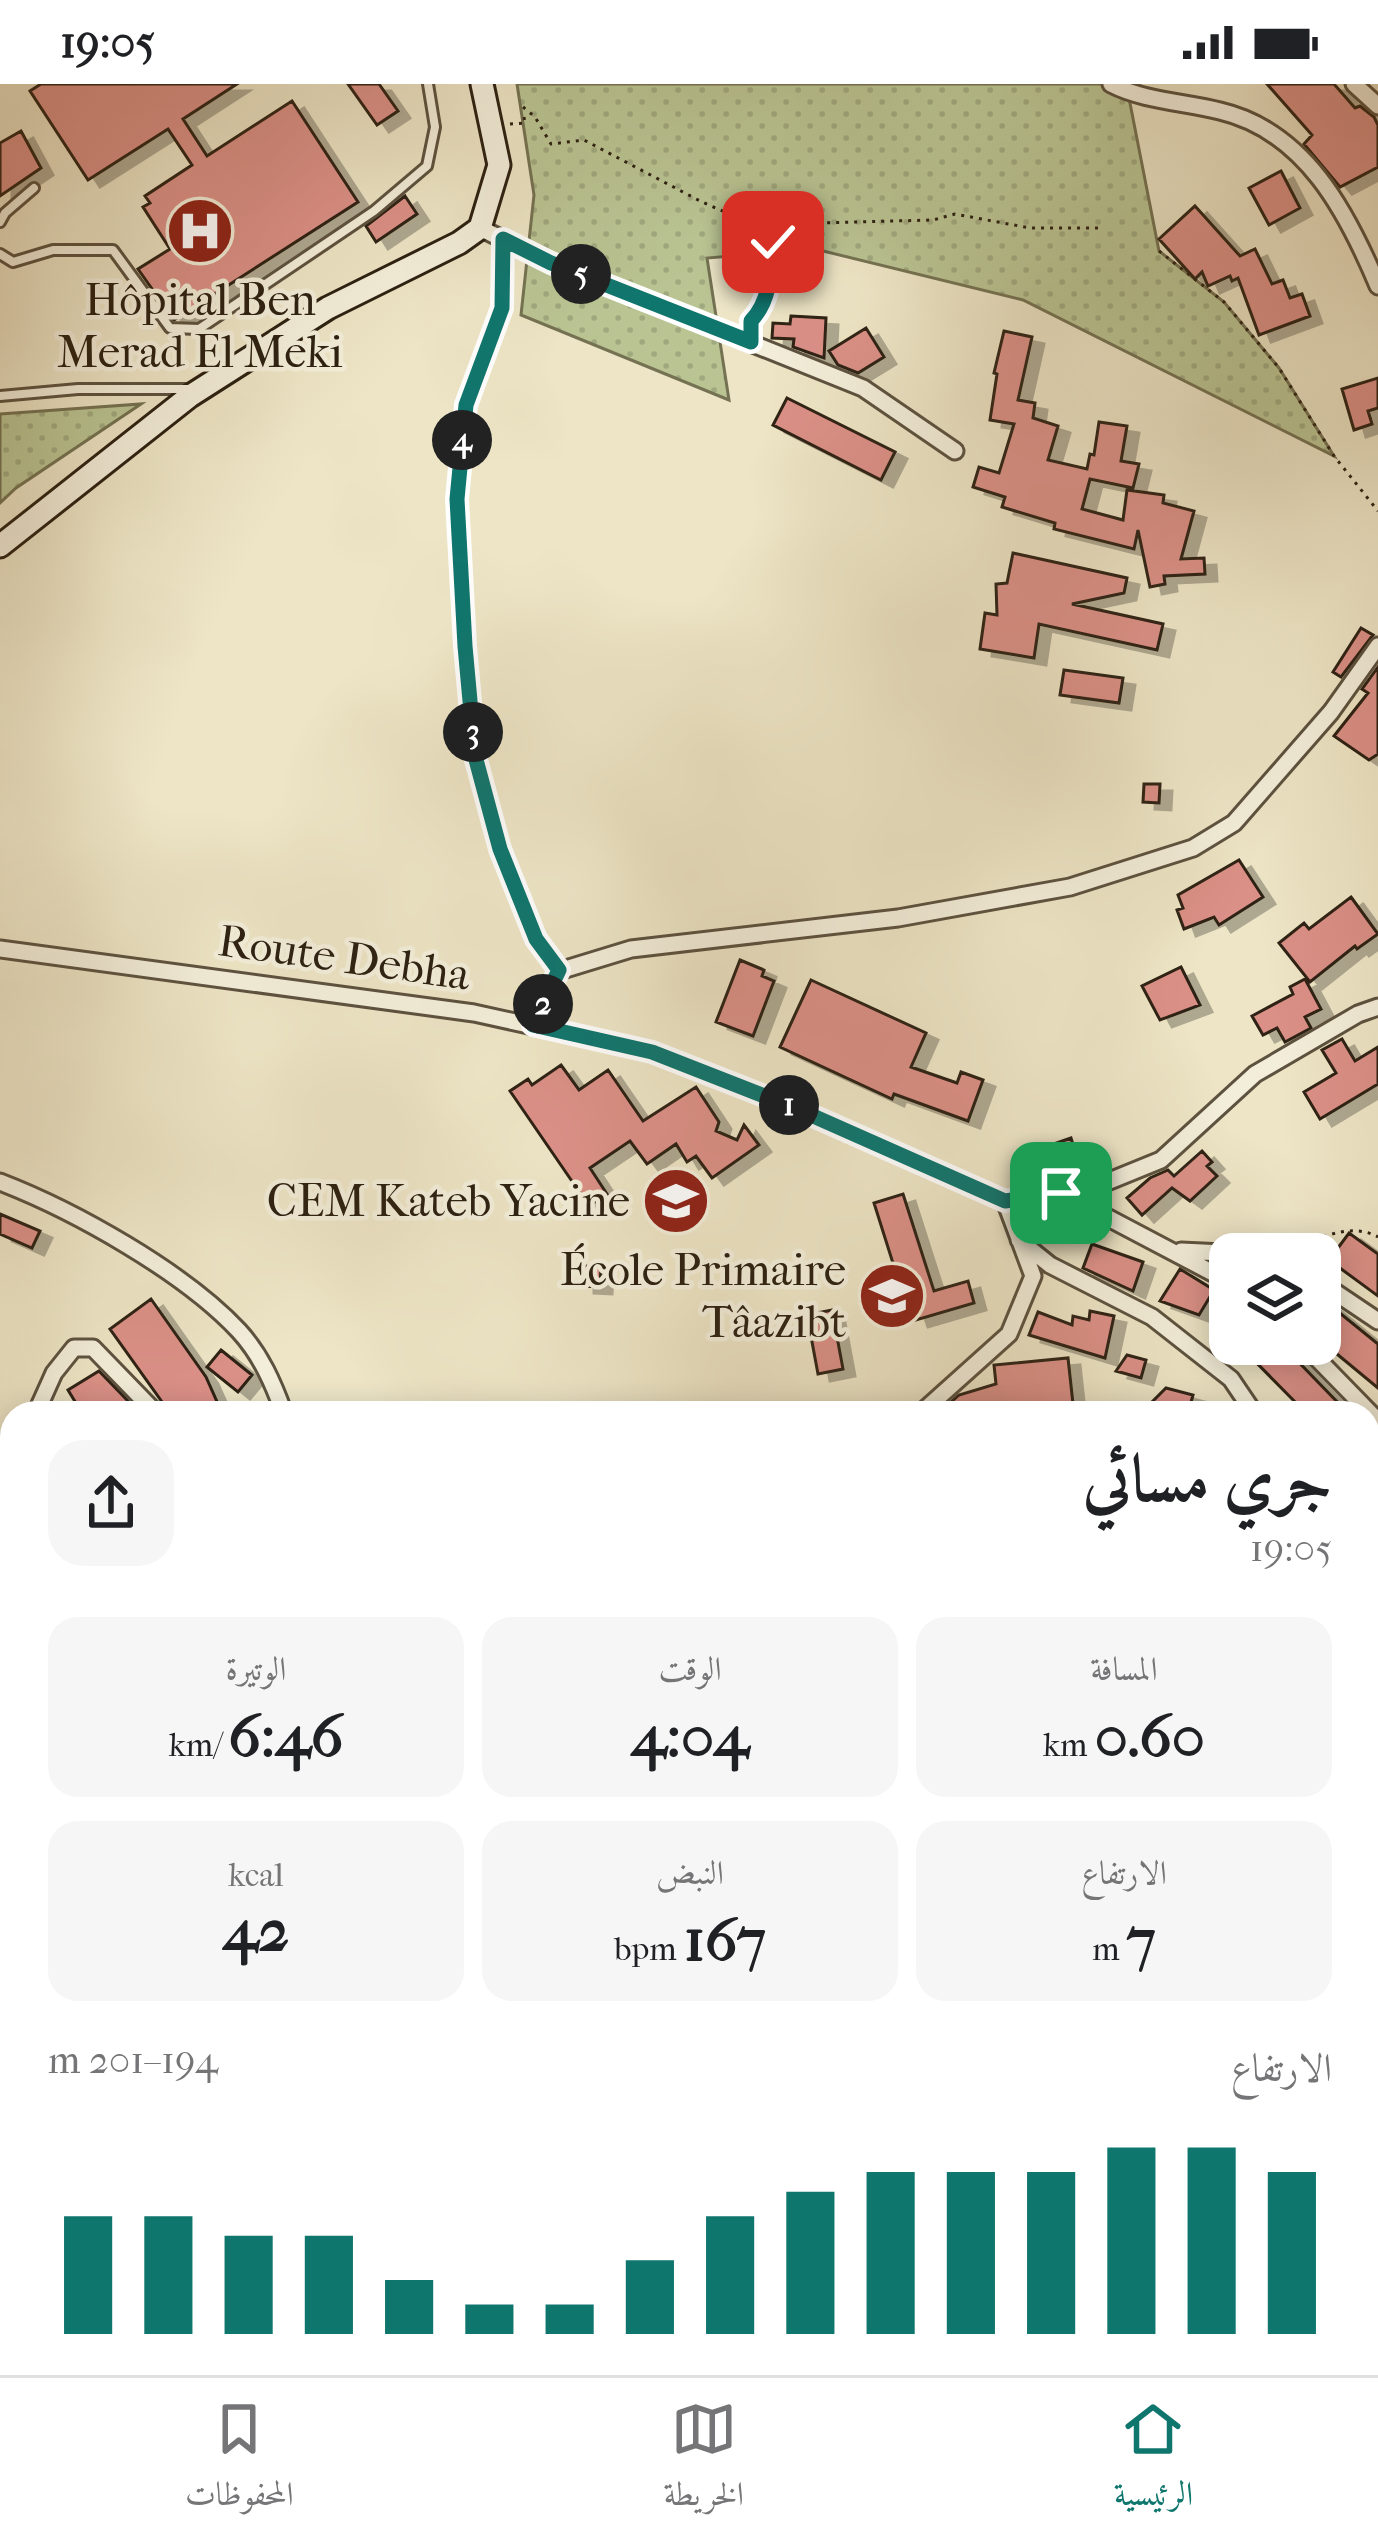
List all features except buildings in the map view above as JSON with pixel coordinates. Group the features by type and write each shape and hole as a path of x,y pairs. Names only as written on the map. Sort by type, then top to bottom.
{"street":[{"path":"0,546 201,389 328,308 480,228 499,165 482,84"},
{"path":"1111,84 1128,93 1240,116 1276,135 1324,180 1378,286"},
{"path":"1354,84 1378,106"},
{"path":"480,228 551,263 863,388 955,451"},
{"path":"533,1025 559,970 631,949 898,918 1070,887 1193,848 1234,823 1330,712 1378,646"},
{"name":"Route Debha","path":"0,949 474,1012 652,1052 795,1108 1005,1201"},
{"path":"934,1401 1009,1334 1033,1276 1005,1201 1102,1184 1161,1160 1255,1074 1378,1006"},
{"path":"0,1182 60,1208 185,1286 238,1331 270,1374 280,1401"},
{"path":"1061,1193 1209,1270"},
{"path":"1019,1240 1050,1265 1152,1317 1231,1379 1246,1401"},
{"path":"1172,1250 1209,1252"},
{"path":"1341,1296 1378,1321"},
{"path":"42,1401 54,1373 74,1348 93,1348 144,1401"},
{"path":"1323,1365 1359,1401"}],"lane":[{"path":"0,254 13,262 53,250 113,250 170,328 199,329 374,211 427,166 435,127 428,84"},
{"path":"0,222 34,188"},
{"path":"0,396 161,386 201,389"}],"path":[{"path":"490,123 525,123 523,107 551,144 584,140 750,223 754,233 776,225 933,220 955,214 1030,227 1104,227"},
{"path":"751,342 751,321 761,310 770,284 776,225"},
{"path":"503,239 502,308 466,405 457,499 465,646 475,756 500,849 536,939 559,970"},
{"path":"1160,251 1224,302 1279,368 1334,456 1378,511"},
{"path":"1332,1233 1364,1228 1378,1237"}],"green space":[{"path":"517,84 1111,84 1128,93 1159,251 1224,302 1279,368 1334,456 1023,300 815,249 707,258 729,400 521,315 534,195"},
{"path":"141,404 16,488 0,503 0,414"}],"place":[{"name":"Hôpital Ben Merad El Meki","path":"200,231"},
{"name":"CEM Kateb Yacine","path":"676,1201"},
{"name":"École Primaire Tâazibt","path":"892,1296"}],"route":[{"path":"773,242 770,284 761,310 751,321 751,342 551,263 503,239 502,308 466,405 457,499 475,756 500,849 536,939 559,970 533,1025 652,1052 795,1108 1005,1201 1061,1193"}]}
